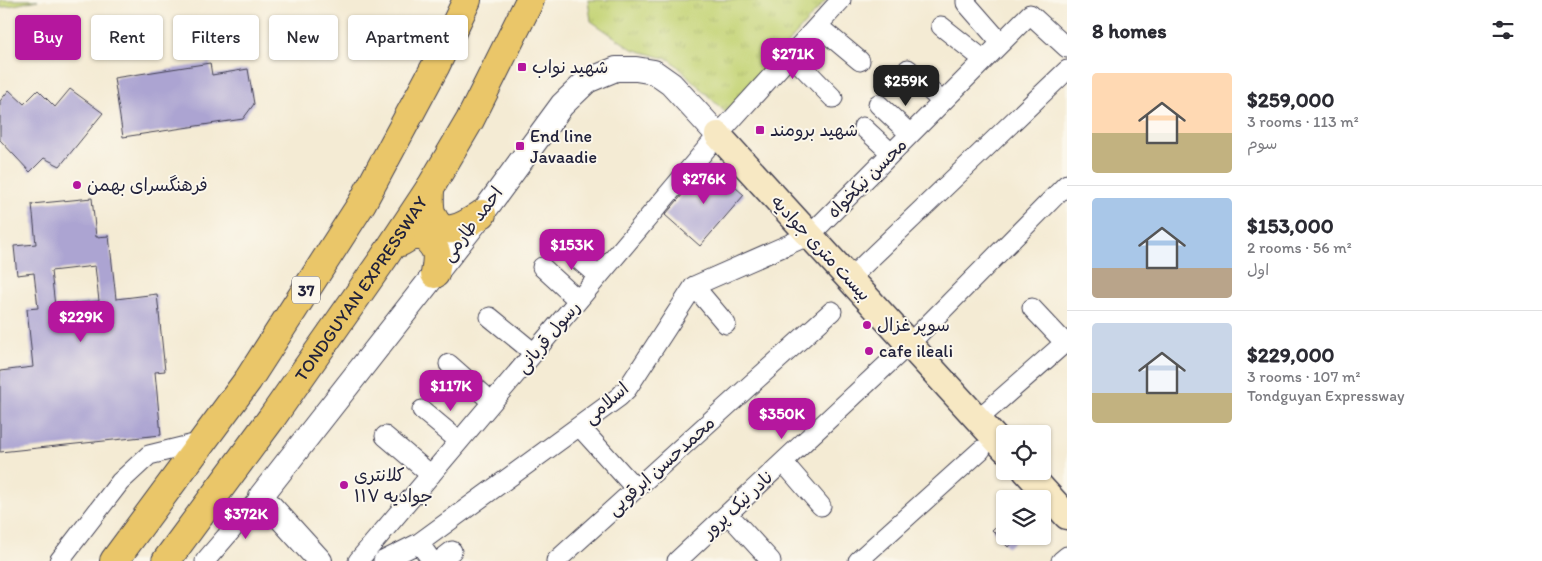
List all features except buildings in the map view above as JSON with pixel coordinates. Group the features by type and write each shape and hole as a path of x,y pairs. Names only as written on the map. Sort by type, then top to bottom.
{"highway":[{"name":"TONDGUYAN EXPRESSWAY","path":"166,561 271,419 430,188 470,120 530,0"},
{"name":"37","path":"114,561 248,380 362,203 435,68 466,3"},
{"path":"430,188 431,211 439,227 446,230 463,227 482,214"},
{"path":"390,247 411,236 424,236 434,245 438,255 435,274"}],"main road":[{"name":"بیست متری جوادیه","path":"718,135 978,420 993,449"},
{"path":"1034,480 1067,516"}],"street":[{"name":"رسول قربانی","path":"358,561 718,135 841,0"},
{"path":"966,0 966,3 1001,43"},
{"name":"محسن نیکخواه","path":"810,235 1030,14 1067,48"},
{"path":"818,26 860,61"},
{"path":"941,26 984,60"},
{"path":"792,56 833,98"},
{"name":"احمد طارمی","path":"261,496 482,214 562,105 587,81 616,69 636,69 654,72 671,84 718,135"},
{"path":"908,69 942,102"},
{"path":"850,279 1067,70"},
{"path":"878,104 910,134"},
{"path":"863,127 891,153"},
{"name":"نادر نیک پرور","path":"677,561 910,344 1067,184"},
{"path":"726,324 694,286 810,235"},
{"path":"565,248 598,276"},
{"path":"542,268 578,300"},
{"name":"اسلامی","path":"383,561 419,543 619,398 627,389 694,286"},
{"path":"978,420 1066,342 1032,308"},
{"name":"محمدحسن ابرقویی","path":"556,561 832,311"},
{"path":"490,317 534,353"},
{"path":"449,364 492,402"},
{"path":"422,410 459,441"},
{"path":"579,426 636,489"},
{"path":"385,436 431,475"},
{"path":"59,561 120,482 149,455 202,442"},
{"path":"858,561 993,449"},
{"path":"783,462 821,506"},
{"path":"205,561 261,496 320,561"},
{"path":"728,514 771,561"},
{"path":"419,543 432,561"},
{"path":"1061,561 1067,556"}],"green space":[{"path":"0,0 38,0 0,8"},
{"path":"588,0 826,0 726,113 671,60 632,49 591,21"}],"place":[{"name":"شهید نواب","path":"522,67"},
{"name":"شهید برومند","path":"760,130"},
{"name":"End line Javaadie","path":"520,146"},
{"name":"فرهنگسرای بهمن","path":"77,185"},
{"name":"سوپر غزال","path":"867,325"},
{"name":"cafe ileali","path":"869,351"},
{"name":"کلانتری ۱۱۷ جوادیه","path":"344,485"}]}
